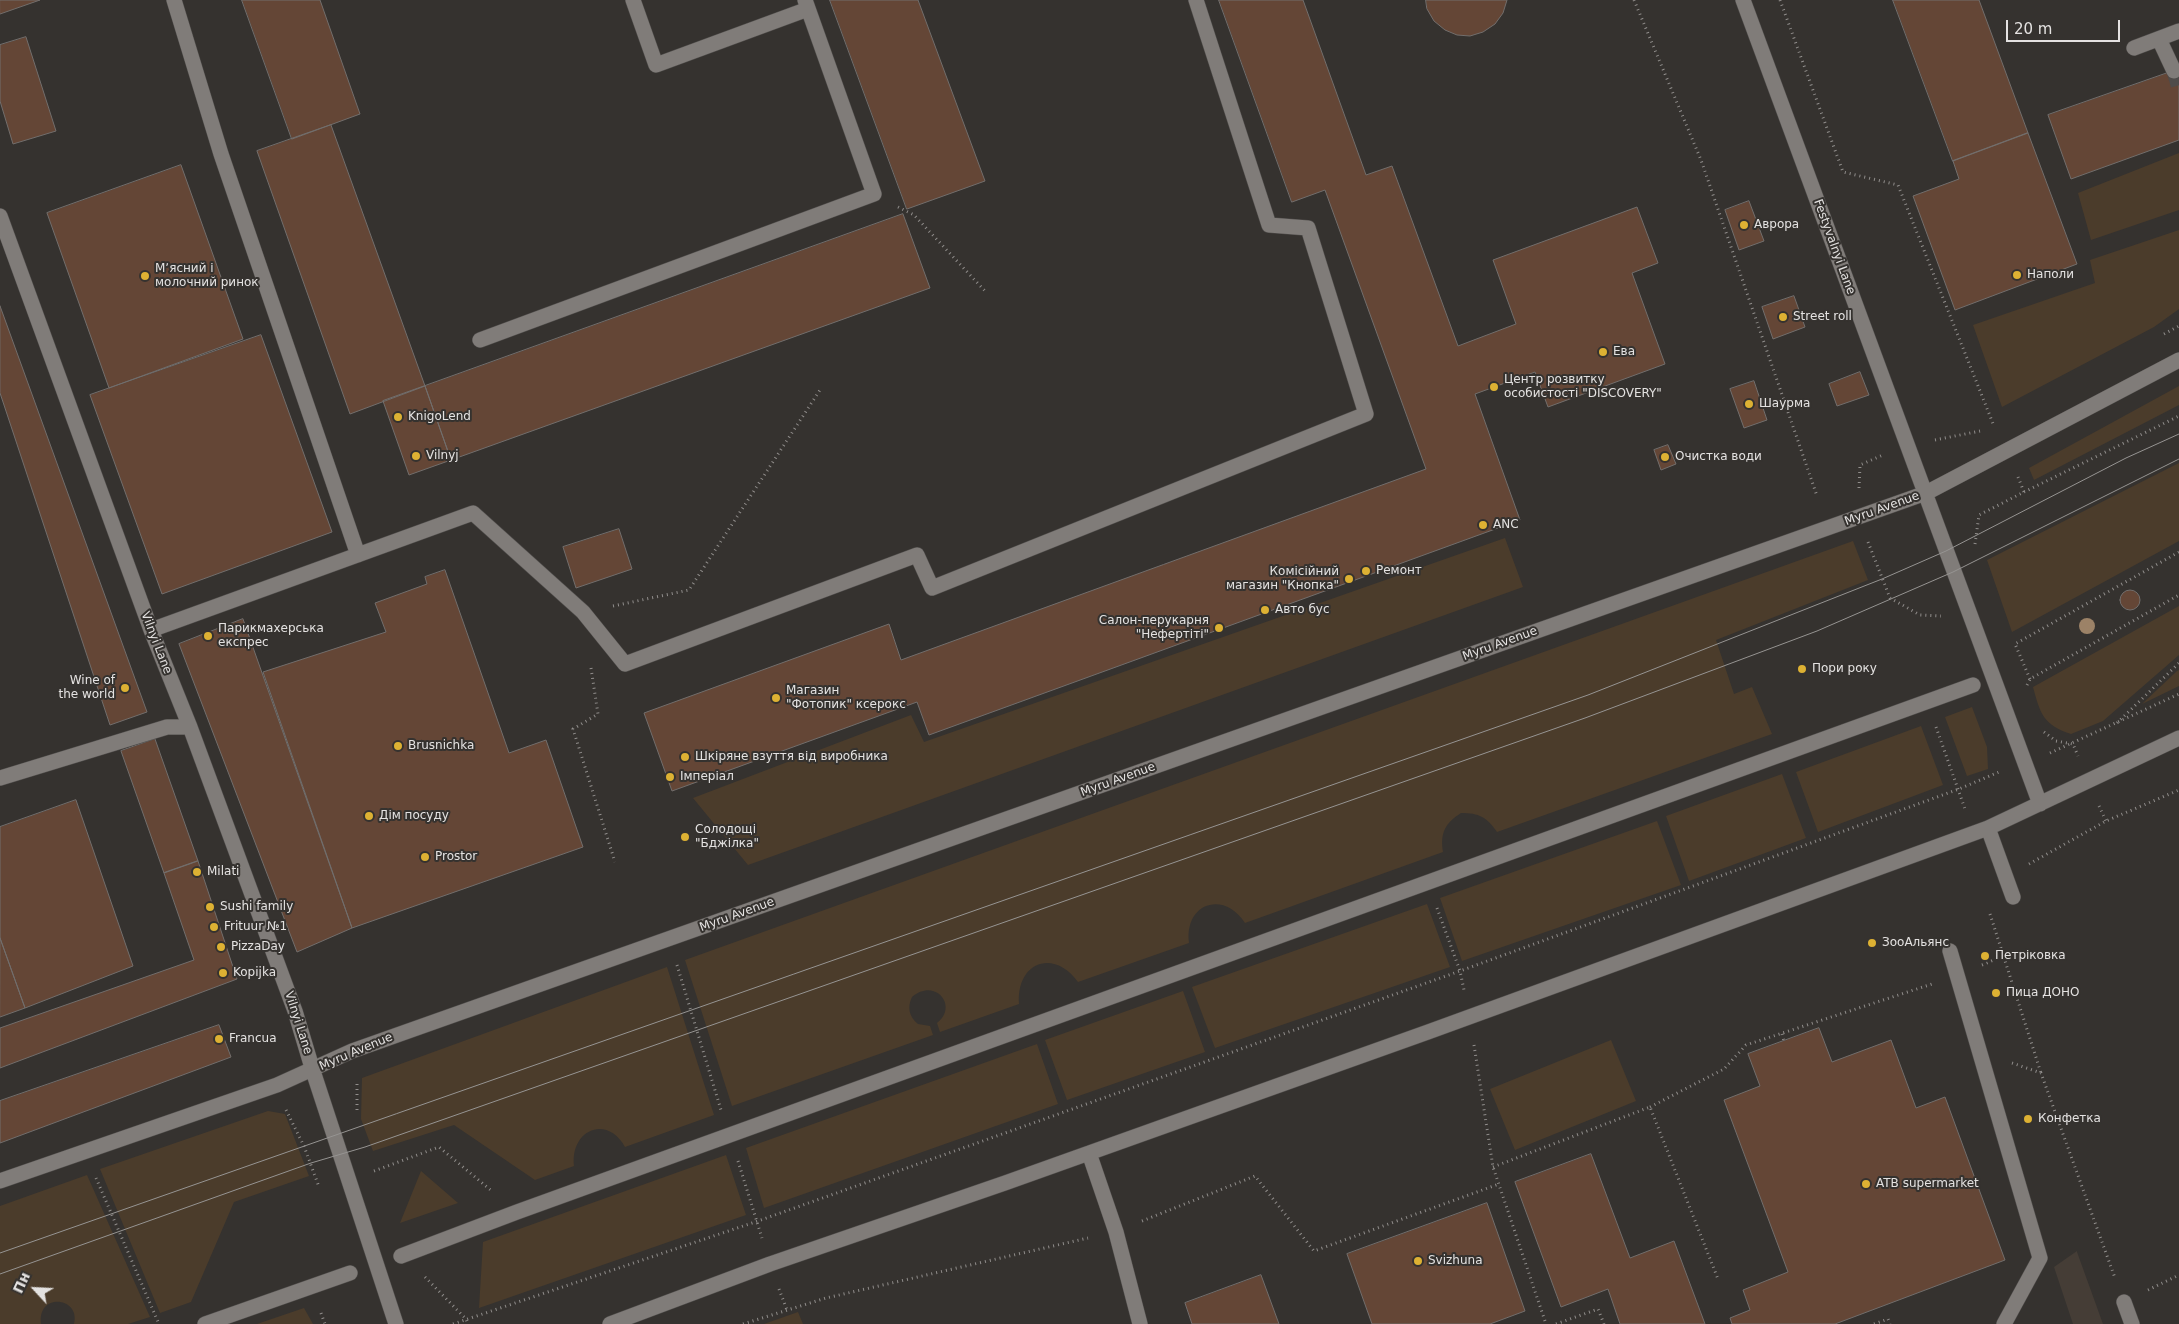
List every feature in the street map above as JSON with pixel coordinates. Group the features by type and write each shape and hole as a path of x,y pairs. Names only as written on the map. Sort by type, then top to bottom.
{"street":[{"path":"174,0 221,154 358,555"},
{"path":"480,340 874,194 806,5 656,65 632,0"},
{"path":"150,630 473,513 583,612 625,664 917,555 932,588 1366,414 1308,228 1269,225 1196,0"},
{"name":"Festyvalnyi Lane","path":"1743,0 1926,493"},
{"path":"2134,48 2179,31"},
{"path":"2159,39 2174,71"},
{"name":"Vilnyi Lane","path":"0,216 150,630 190,727 295,1011 312,1070"},
{"name":"Myru Avenue","path":"0,1181 277,1085 362,1048 1926,493 2179,360"},
{"name":"Myru Avenue","path":"1926,493 1952,572 2040,804"},
{"path":"403,1256 517,1212 1427,881 1973,685"},
{"path":"0,778 167,727 190,727"},
{"path":"615,1323 770,1264 1089,1153 1988,828 2179,738"},
{"path":"1988,828 2013,897"},
{"path":"1950,952 2040,1258 2004,1324"},
{"name":"Myru Avenue","path":"312,1070 396,1324"},
{"path":"1089,1153 1116,1232 1140,1324"},
{"path":"206,1324 350,1274"},
{"path":"2124,1302 2132,1324"}],"path":[{"path":"1634,0 1700,160 1817,496"},
{"path":"1780,0 1843,172 1898,185 1995,428 2009,450 2024,492"},
{"path":"874,194 914,215 985,291"},
{"path":"583,612 689,590 820,390"},
{"path":"1975,552 1974,538 1979,515 2179,416"},
{"path":"1860,464 1858,517 1890,598 1920,615 1944,616"},
{"path":"2015,644 2179,552"},
{"path":"2024,691 2030,678 2179,595"},
{"path":"2010,640 2015,644 2030,678"},
{"path":"590,658 598,714 573,729 615,862"},
{"path":"2114,725 2179,663"},
{"path":"453,1324 767,1217 1460,971 1959,789 2073,744 2179,694"},
{"path":"1926,701 1959,789 1973,833"},
{"path":"2043,731 2056,741 2073,744"},
{"path":"2006,877 2106,822 2179,790"},
{"path":"1427,881 1460,971 1494,1168 1546,1324"},
{"path":"1990,913 2041,1073 2124,1302 2179,1275"},
{"path":"1494,1168 1650,1108 1724,1069 1746,1045 1957,976 2004,956"},
{"path":"1782,1034 1784,1041"},
{"path":"1979,1050 2041,1073"},
{"path":"285,1107 304,1146 321,1191"},
{"path":"1650,1108 1718,1279"},
{"path":"374,1171 439,1147 517,1212"},
{"path":"84,1152 159,1324"},
{"path":"403,1256 466,1319 468,1324"},
{"path":"1556,1324 1598,1309 1604,1324"},
{"path":"1874,1324 1888,1319 1890,1324"}],"shaded area":[{"path":"2179,153 2179,210 2091,240 2078,193"},
{"path":"2179,230 2179,309 2154,327 2002,407 1973,325 2095,283 2090,260"},
{"path":"2179,386 2179,405 2034,480 2029,468"},
{"path":"2179,463 2179,541 2012,632 1987,560"},
{"path":"1505,538 1523,587 748,865 693,798 911,715 924,742"},
{"path":"1853,541 1868,580 1716,640 1734,694 1752,687 1772,734 1497,832 1486,819 1478,815 1461,813 1445,829 1442,839 1443,852 1245,923 1227,907 1217,904 1207,906 1199,910 1193,918 1189,929 1189,943 1078,982 1068,971 1058,965 1038,964 1024,978 1020,990 1019,1004 940,1032 937,1023 946,1009 945,1002 936,992 929,990 921,992 912,997 910,1012 918,1024 930,1026 933,1035 732,1106 685,960"},
{"path":"2179,606 2179,655 2103,721 2071,734 2054,727 2044,717 2033,687"},
{"path":"2179,670 2179,686 2142,704 2177,671"},
{"path":"1972,707 1987,747 1988,769 1967,776 1945,717"},
{"path":"1921,726 1943,785 1818,832 1796,772"},
{"path":"1782,774 1806,838 1689,881 1666,816"},
{"path":"1657,821 1681,885 1462,961 1440,898"},
{"path":"1427,904 1450,967 1215,1048 1192,987"},
{"path":"667,967 714,1115 625,1147 609,1131 600,1129 591,1131 584,1135 578,1143 574,1153 574,1166 535,1180 454,1125 373,1151 361,1119 362,1078"},
{"path":"1183,991 1205,1052 1067,1100 1045,1040"},
{"path":"1611,1040 1636,1101 1515,1150 1490,1089"},
{"path":"1037,1044 1058,1104 764,1208 746,1148"},
{"path":"268,1111 285,1114 309,1176 234,1202 191,1302 160,1313 100,1169"},
{"path":"726,1155 746,1215 479,1308 483,1242"},
{"path":"421,1171 458,1203 400,1223"},
{"path":"87,1175 150,1317 128,1324 74,1324 74,1315 71,1308 59,1302 45,1307 41,1324 0,1324 0,1206"},
{"path":"2077,1251 2103,1324 2073,1324 2054,1267"},
{"path":"304,1308 313,1324 257,1324"},
{"path":"798,1312 803,1324 764,1324"}],"building":[{"path":"0,0 40,0 0,14"},
{"path":"242,0 320,0 360,114 292,139"},
{"path":"830,0 918,0 985,181 907,209"},
{"path":"1219,0 1303,0 1366,175 1392,166 1458,346 1516,324 1493,260 1637,207 1658,263 1632,273 1665,364 1548,407 1535,372 1475,394 1520,520 929,735 917,702 672,791 644,713 889,624 901,660 1426,469 1325,190 1292,202"},
{"path":"1426,0 1507,0 1503,13 1495,24 1483,32 1470,36 1457,35 1445,30 1434,21 1427,9"},
{"path":"1893,0 1979,0 2028,133 1953,161"},
{"path":"26,37 56,131 13,144 0,101 0,45"},
{"path":"2179,69 2179,140 2071,179 2048,115"},
{"path":"331,125 425,386 350,414 257,151"},
{"path":"2028,133 2077,264 1955,310 1913,196 1959,179 1953,161"},
{"name":"Мʼясний і молочний ринок","path":"181,165 243,339 109,388 47,213"},
{"name":"Аврора","path":"1749,201 1764,241 1739,250 1725,210"},
{"path":"903,214 930,288 451,460 425,386"},
{"name":"Street roll","path":"1794,296 1805,327 1773,339 1762,307"},
{"path":"0,306 147,712 110,725 0,393"},
{"path":"261,335 332,532 162,594 90,395"},
{"path":"1860,372 1869,395 1837,406 1829,384"},
{"name":"Шаурма","path":"1754,381 1767,420 1744,428 1730,389"},
{"path":"425,386 451,460 409,475 383,401"},
{"name":"Очистка води","path":"1668,445 1676,464 1661,470 1654,450"},
{"path":"619,529 632,569 576,588 563,547"},
{"name":"Brusnichka","path":"445,570 509,753 546,740 583,847 352,928 263,672 386,632 375,603 427,584 425,577"},
{"path":"2130,590 2137,593 2140,600 2137,607 2130,610 2123,607 2120,600 2123,593"},
{"path":"243,619 352,928 297,952 179,644"},
{"path":"155,739 198,861 164,873 121,751"},
{"path":"76,800 133,966 25,1008 0,938 0,827"},
{"path":"198,861 237,979 0,1068 0,1028 194,960 164,873"},
{"path":"0,938 25,1008 0,1017"},
{"path":"219,1025 231,1057 0,1143 0,1101"},
{"name":"ATB supermarket","path":"1819,1028 1832,1062 1891,1040 1916,1108 1945,1097 2005,1260 1835,1324 1732,1324 1730,1318 1750,1310 1743,1290 1788,1272 1724,1100 1760,1086 1748,1054"},
{"path":"1591,1154 1630,1258 1674,1241 1705,1324 1620,1324 1608,1289 1561,1307 1515,1182"},
{"path":"1487,1203 1525,1311 1490,1324 1372,1324 1347,1254"},
{"path":"1261,1275 1279,1324 1192,1324 1185,1303"}],"tunnel":[{"path":"2174,71 2179,88"}],"tram line":[{"path":"0,1253 1588,695 1882,579 1946,551 2126,458 2179,434"},
{"path":"0,1274 311,1163 365,1147 1585,718 1817,631 1953,572 2179,459"}],"place":[{"name":"Аврора","path":"1744,225"},
{"name":"Наполи","path":"2017,275"},
{"name":"Мʼясний і молочний ринок","path":"145,276"},
{"name":"Street roll","path":"1783,317"},
{"name":"Ева","path":"1603,352"},
{"name":"Центр розвитку особистості \"DISCOVERY\"","path":"1494,387"},
{"name":"Шаурма","path":"1749,404"},
{"name":"KnigoLend","path":"398,417"},
{"name":"Vilnyj","path":"416,456"},
{"name":"Очистка води","path":"1665,457"},
{"name":"ANC","path":"1483,525"},
{"name":"Ремонт","path":"1366,571"},
{"name":"Комісійний магазин \"Кнопка\"","path":"1349,579"},
{"name":"Авто бус","path":"1265,610"},
{"name":"Салон-перукарня \"Нефертіті\"","path":"1219,628"},
{"name":"Парикмахерська експрес","path":"208,636"},
{"name":"Пори року","path":"1802,669"},
{"name":"Wine of the world","path":"125,688"},
{"name":"Магазин \"Фотопик\" ксерокс","path":"776,698"},
{"name":"Brusnichka","path":"398,746"},
{"name":"Шкіряне взуття від виробника","path":"685,757"},
{"name":"Імперіал","path":"670,777"},
{"name":"Дім посуду","path":"369,816"},
{"name":"Солодощі \"Бджілка\"","path":"685,837"},
{"name":"Prostor","path":"425,857"},
{"name":"Milati","path":"197,872"},
{"name":"Sushi family","path":"210,907"},
{"name":"Frituur №1","path":"214,927"},
{"name":"ЗооАльянс","path":"1872,943"},
{"name":"PizzaDay","path":"221,947"},
{"name":"Петріковка","path":"1985,956"},
{"name":"Kopijka","path":"223,973"},
{"name":"Пица ДОНО","path":"1996,993"},
{"name":"Franсua","path":"219,1039"},
{"name":"Конфетка","path":"2028,1119"},
{"name":"ATB supermarket","path":"1866,1184"},
{"name":"Svizhuna","path":"1418,1261"}]}
